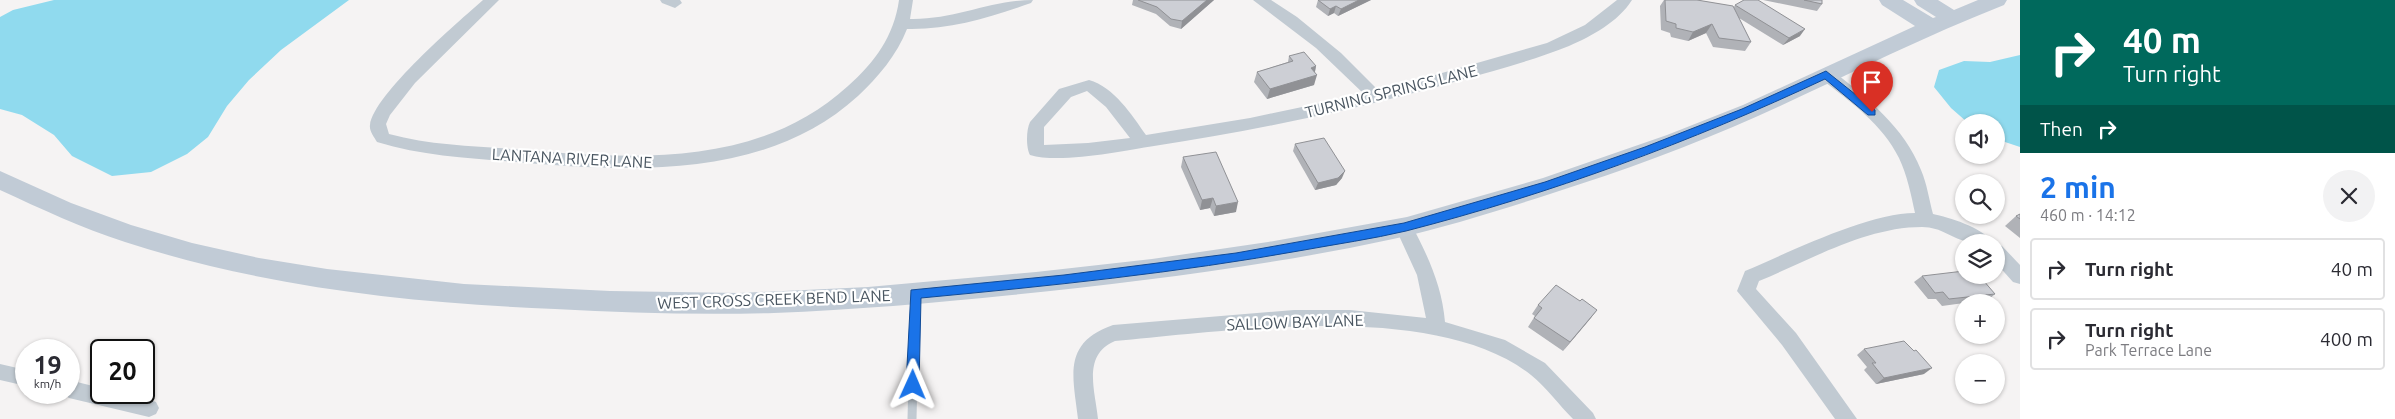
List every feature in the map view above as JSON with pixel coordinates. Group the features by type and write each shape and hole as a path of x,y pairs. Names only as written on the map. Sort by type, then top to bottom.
{"main road":[{"path":"1889,0 1941,22"},
{"path":"1924,0 1941,22"},
{"name":"WEST CROSS CREEK BEND LANE","path":"0,180 33,197 98,224 168,245 237,264 358,284 469,295 602,302 742,303 915,294 1064,280 1236,257 1404,227 1547,186 1649,150 1746,112 1941,22 1997,0"}],"street":[{"name":"LANTANA RIVER LANE","path":"492,0 441,46 412,77 381,116 378,124 383,138 408,146 527,157 634,163 706,158 732,154 768,142 829,113 849,98 879,65 897,36 902,24 906,0"},
{"path":"902,24 918,25 969,18 1026,0"},
{"path":"1260,0 1304,29 1342,61 1376,96"},
{"name":"TURNING SPRINGS LANE","path":"1142,142 1126,118 1104,94 1089,85 1065,93 1036,126 1036,151 1065,152 1142,142 1276,120 1438,81 1575,38 1597,26 1625,0"},
{"path":"1826,74 1882,122 1902,150 1913,170 1925,219"},
{"path":"1847,419 1789,339 1746,291 1752,276 1885,223 1925,219 1955,228 1967,234"},
{"path":"1404,227 1420,257 1435,302 1436,327"},
{"path":"2005,261 2020,277"},
{"name":"SALLOW BAY LANE","path":"1088,419 1084,375 1085,357 1095,341 1113,334 1134,330 1294,318 1350,318 1436,327 1498,346 1538,369 1586,419"},
{"path":"0,372 15,375"},
{"path":"80,392 148,408"}],"lane":[{"path":"912,419 915,294"}],"water":[{"path":"54,0 349,0 281,50 249,80 227,106 208,137 187,154 151,172 112,176 72,156 54,135 22,115 0,109 0,17 13,10"},
{"path":"2020,55 2020,147 2005,142 2005,114 1958,114 1934,87 1939,70 1964,61 1990,62"}],"building":[{"path":"1138,0 1207,0 1182,21 1171,19 1157,7"},
{"path":"1318,0 1359,0 1341,9 1336,6 1330,9"},
{"path":"1665,0 1697,0 1733,6 1751,42 1719,38 1712,24 1693,32 1676,28 1676,24 1666,21"},
{"path":"1744,0 1758,0 1805,29 1789,38 1735,5"},
{"path":"1804,0 1822,0 1822,4"},
{"path":"1304,52 1316,66 1311,68 1317,75 1270,89 1257,72 1293,61 1289,56"},
{"path":"1324,138 1345,171 1338,178 1318,183 1295,144"},
{"path":"1216,152 1238,202 1216,206 1213,198 1202,200 1183,157"},
{"path":"1955,272 1955,284 1986,284 1995,294 1955,294 1955,298 1949,299 1943,292 1935,293 1922,276"},
{"path":"1556,285 1580,301 1582,299 1597,310 1570,342 1534,318 1542,308 1538,305"},
{"path":"1904,341 1914,351 1916,350 1932,368 1884,378 1872,363 1876,363 1864,349"}],"route":[{"path":"913,385 915,294 1064,280 1236,257 1404,227 1547,186 1649,150 1746,112 1826,74 1872,112"}]}
